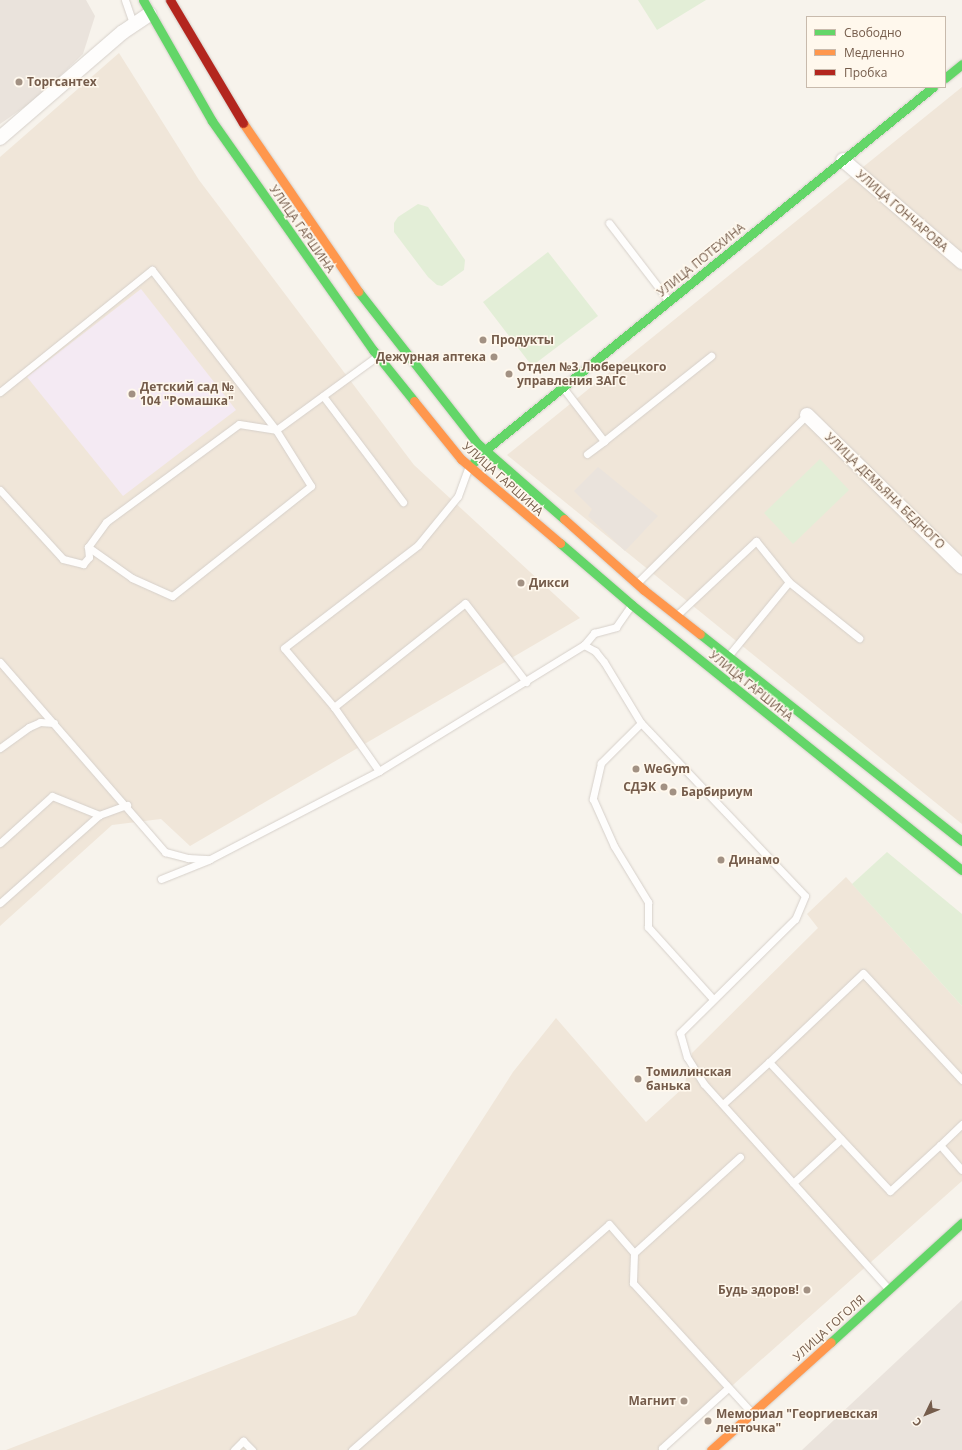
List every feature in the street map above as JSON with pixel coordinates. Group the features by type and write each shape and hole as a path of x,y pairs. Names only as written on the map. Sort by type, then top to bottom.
{"main road":[{"name":"УЛИЦА ГАРШИНА","path":"143,0 212,121 378,356 469,467 632,605 962,870"},
{"name":"УЛИЦА ГАРШИНА","path":"170,0 231,105 369,308 446,407 484,451 636,584 962,841"},
{"path":"946,77 962,64"},
{"name":"УЛИЦА ПОТЕХИНА","path":"469,467 484,451 933,88"},
{"name":"УЛИЦА ГОГОЛЯ","path":"711,1450 962,1223"}],"street":[{"path":"0,138 150,14"},
{"name":"УЛИЦА ГОНЧАРОВА","path":"843,160 962,262"},
{"name":"УЛИЦА ДЕМЬЯНА БЕДНОГО","path":"807,415 962,567"}],"lane":[{"path":"125,0 134,26"},
{"path":"609,223 669,301"},
{"path":"0,392 152,270 276,430 311,486 172,596 132,578 88,547"},
{"path":"0,490 63,559 83,564 89,557 88,547 106,522 239,424 276,430 378,356"},
{"path":"587,454 711,356"},
{"path":"562,388 604,441"},
{"path":"323,396 403,502"},
{"path":"636,584 807,415"},
{"path":"379,772 334,707 284,648 418,545 458,496 469,467"},
{"path":"676,616 756,541 789,582 859,638"},
{"path":"728,656 789,582"},
{"path":"334,707 465,603 526,682"},
{"path":"161,879 210,859 379,772 584,645 594,633 616,627 632,605"},
{"path":"584,645 595,651 604,662 642,723 805,896 795,919 680,1033 688,1057 704,1084 889,1289"},
{"path":"0,662 127,805 165,852 188,858 210,859"},
{"path":"0,748 29,727 40,722 54,722"},
{"path":"642,723 601,763 593,799 614,846 648,902 648,927 713,999"},
{"path":"0,842 52,796 99,815"},
{"path":"0,903 99,815 127,805"},
{"path":"723,1104 863,973 962,1080"},
{"path":"768,1062 890,1190 962,1124"},
{"path":"793,1183 842,1139"},
{"path":"940,1145 962,1170"},
{"path":"634,1253 740,1157"},
{"path":"352,1450 609,1224 634,1253 633,1283 752,1413"},
{"path":"664,1450 662,1448 728,1388"},
{"path":"234,1450 243,1441 252,1450"}],"shaded area":[{"path":"0,0 86,0 95,16 83,54 36,99 0,124"},
{"path":"119,53 199,180 414,465 580,618 190,846 161,819 112,825 0,926 0,157"},
{"path":"962,87 962,824 507,455"},
{"name":"Детский сад № 104 \"Ромашка\"","path":"141,289 236,410 123,496 27,377"},
{"path":"598,467 658,516 625,551 588,516 592,509 574,491"},
{"path":"846,877 962,1006 962,1181 660,1450 6,1450 356,1315 513,1072 556,1018 646,1122 684,1087 692,1053 818,928 807,914"},
{"path":"962,1300 962,1450 802,1450"}],"green space":[{"path":"638,0 706,0 657,30"},
{"path":"418,204 428,207 465,260 464,270 442,286 437,285 428,277 394,232 394,223 398,217"},
{"path":"548,252 598,316 532,366 483,302"},
{"path":"820,459 849,490 793,544 764,513"},
{"path":"887,852 962,914 962,1006 852,884"}],"traffic: fast":[{"path":"143,0 212,121 373,350 414,401"},
{"path":"946,77 962,64"},
{"path":"474,462 484,451 932,88"},
{"path":"358,291 478,444 564,519"},
{"path":"560,543 632,605 962,870"},
{"path":"700,634 962,841"},
{"path":"831,1342 962,1223"}],"traffic: slow":[{"path":"243,123 358,291"},
{"path":"414,401 461,459 560,543"},
{"path":"564,519 644,590 700,634"},
{"path":"711,1450 831,1342"}],"traffic: jam":[{"path":"170,0 243,123"}],"place":[{"name":"Торгсантех","path":"19,82"},
{"name":"Продукты","path":"483,340"},
{"name":"Дежурная аптека","path":"494,357"},
{"name":"Отдел №3 Люберецкого управления ЗАГС","path":"509,374"},
{"name":"Детский сад № 104 \"Ромашка\"","path":"132,394"},
{"name":"Дикси","path":"521,583"},
{"name":"WeGym","path":"636,769"},
{"name":"СДЭК","path":"664,787"},
{"name":"Барбириум","path":"673,792"},
{"name":"Динамо","path":"721,860"},
{"name":"Томилинская банька","path":"638,1079"},
{"name":"Будь здоров!","path":"807,1290"},
{"name":"Магнит","path":"684,1401"},
{"name":"Мемориал \"Георгиевская ленточка\"","path":"708,1421"}]}
